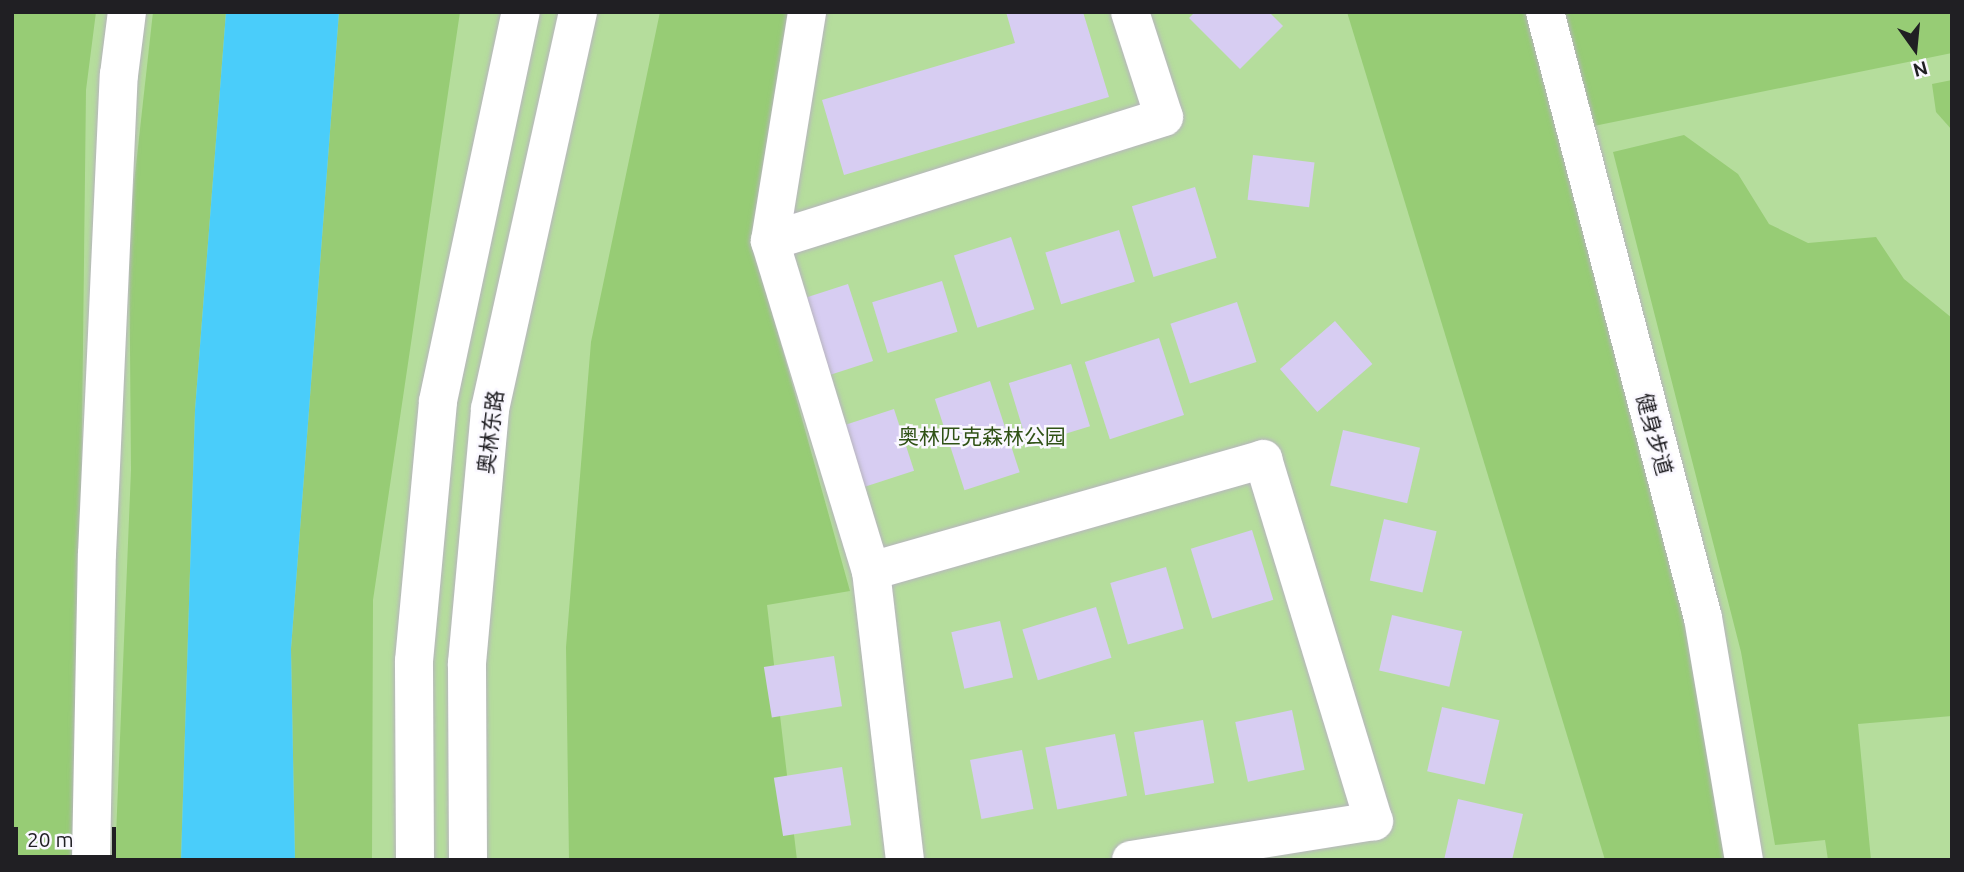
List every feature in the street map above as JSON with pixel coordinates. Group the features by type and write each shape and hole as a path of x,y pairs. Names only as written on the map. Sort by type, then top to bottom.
{"street":[{"path":"91,860 98,540 119,75 127,12"},
{"path":"415,860 414,661 438,401 520,12"},
{"name":"奥林东路","path":"468,860 467,663 490,409 578,12"},
{"path":"807,12 770,241 871,571 905,860"},
{"path":"770,241 1164,117 1130,12"},
{"name":"健身步道","path":"1545,12 1703,618 1744,860"},
{"path":"871,571 1263,459 1374,821 1131,860"}],"green space":[{"name":"奥林匹克森林公园","path":"12,12 1952,12 1952,860 12,860"},
{"path":"12,12 96,12 86,90 77,860 12,860"},
{"path":"153,12 226,12 195,410 181,860 115,860 131,470 129,228"},
{"path":"339,12 460,12 373,600 372,860 295,860 291,649"},
{"path":"660,12 798,12 754,247 850,591 767,605 797,860 569,860 566,647 591,342"},
{"path":"1347,12 1530,12 1678,581 1729,860 1605,860"},
{"path":"1560,12 1952,12 1952,53 1589,127"},
{"path":"1952,80 1952,130 1936,112 1932,84"},
{"path":"1684,135 1738,174 1769,224 1808,243 1876,237 1904,279 1952,318 1952,716 1858,724 1871,860 1828,860 1825,840 1775,845 1741,652 1613,152"}],"water":[{"path":"226,12 339,12 291,649 295,860 181,860 195,410"}],"building":[{"path":"1006,12 1083,12 1109,97 844,175 822,100 1015,43"},
{"path":"1195,12 1269,12 1283,26 1240,69 1189,18"},
{"path":"1253,155 1315,163 1309,207 1248,200"},
{"path":"1195,187 1217,258 1154,277 1132,206"},
{"path":"1119,230 1135,282 1061,304 1045,253"},
{"path":"1011,237 1034,309 977,328 954,256"},
{"path":"942,281 957,332 888,353 872,302"},
{"path":"848,284 873,361 827,376 802,299"},
{"path":"1237,302 1256,362 1190,384 1170,324"},
{"path":"1335,321 1372,364 1317,412 1280,369"},
{"path":"1159,338 1184,415 1110,439 1085,362"},
{"path":"1071,364 1090,426 1028,445 1009,383"},
{"path":"990,381 1020,472 965,490 935,399"},
{"path":"894,409 914,471 858,489 838,427"},
{"path":"1343,430 1420,448 1407,503 1330,486"},
{"path":"1384,519 1437,531 1422,593 1370,580"},
{"path":"1252,530 1273,600 1212,619 1191,549"},
{"path":"1166,567 1184,629 1128,645 1110,583"},
{"path":"1096,607 1111,658 1038,680 1022,630"},
{"path":"1392,615 1462,631 1449,687 1379,671"},
{"path":"1000,621 1013,678 964,689 951,632"},
{"path":"834,656 842,706 772,717 764,667"},
{"path":"1442,707 1499,720 1485,785 1427,771"},
{"path":"1292,710 1305,770 1248,782 1235,722"},
{"path":"1203,720 1214,783 1145,795 1134,732"},
{"path":"1115,734 1127,796 1057,809 1045,748"},
{"path":"1022,750 1033,809 981,819 970,760"},
{"path":"842,767 851,825 783,836 774,778"},
{"path":"1458,799 1523,814 1512,860 1444,860"}]}
